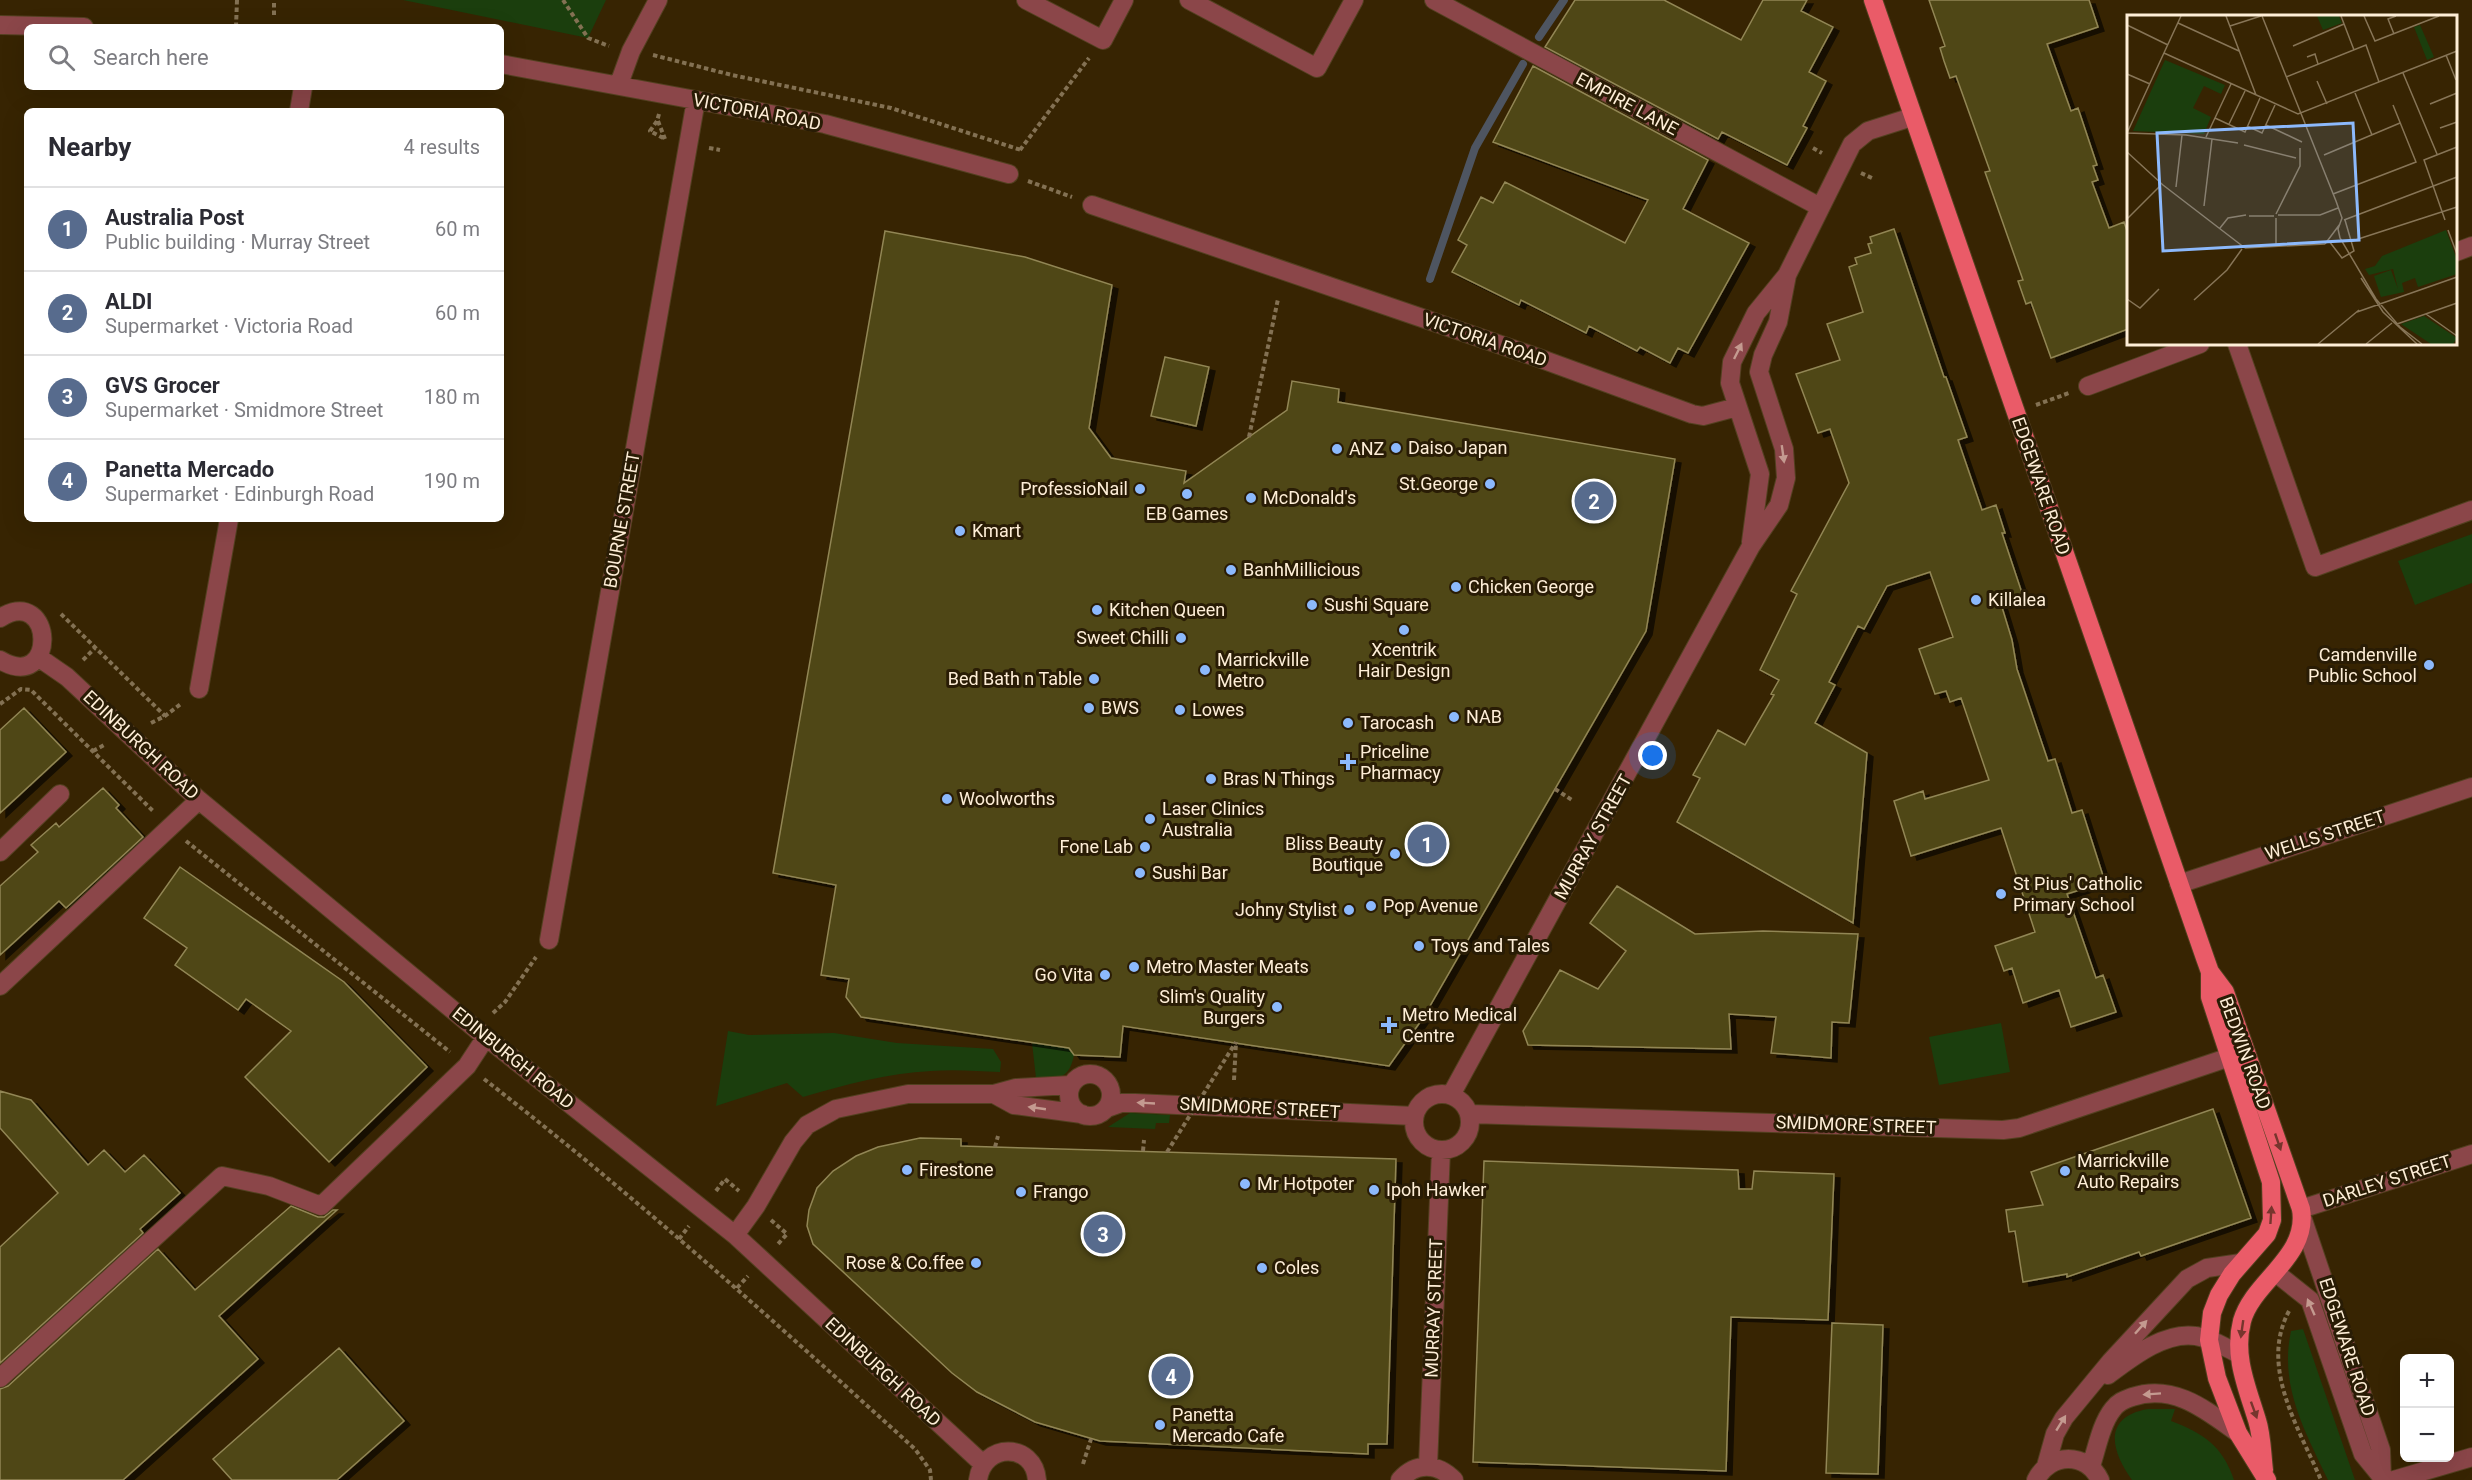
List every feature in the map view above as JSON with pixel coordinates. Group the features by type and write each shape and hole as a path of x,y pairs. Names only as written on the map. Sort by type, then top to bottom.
{"main road":[{"name":"EDGEWARE ROAD","path":"1873,0 2210,972"},
{"name":"BEDWIN ROAD","path":"2210,972 2210,997 2271,1182 2272,1220 2267,1234 2241,1263 2219,1295 2212,1313 2209,1340 2217,1378 2238,1433 2266,1478"},
{"name":"BEDWIN ROAD","path":"2210,972 2225,993 2302,1215 2290,1256 2247,1310 2242,1321 2239,1354 2243,1377 2258,1422 2266,1478"}],"street":[{"path":"619,84 632,51 658,0"},
{"path":"1026,0 1103,40 1124,0"},
{"path":"1189,0 1317,68 1354,0"},
{"name":"EMPIRE LANE","path":"1434,0 1820,207"},
{"path":"0,25 24,26"},
{"name":"VICTORIA ROAD","path":"504,65 825,124 1009,174"},
{"path":"300,108 302,90"},
{"name":"BOURNE STREET","path":"549,940 696,100"},
{"path":"1737,407 1730,383 1732,362 1756,313 1787,275 1852,144 1868,131 1912,117"},
{"name":"VICTORIA ROAD","path":"1092,205 1536,357 1692,414 1703,416 1737,407"},
{"path":"2457,252 2472,246"},
{"name":"MURRAY STREET","path":"1451,1095 1751,546 1779,505 1786,478 1784,449 1759,372 1760,363 1778,322 1787,275"},
{"path":"2088,386 2197,345"},
{"path":"2237,345 2314,567 2472,510"},
{"name":"MURRAY STREET","path":"1737,407 1760,474 1751,546"},
{"path":"199,689 228,522"},
{"path":"0,618 15,612 24,614 39,623 44,640 38,657 31,662 16,667 0,661"},
{"name":"EDINBURGH ROAD","path":"38,657 67,677 200,800 482,1034 735,1235 980,1472"},
{"name":"WELLS STREET","path":"2179,884 2472,787"},
{"path":"0,852 60,794"},
{"path":"0,986 200,800"},
{"path":"0,1378 222,1176 269,1186 321,1206 467,1066 482,1034"},
{"name":"SMIDMORE STREET","path":"1470,1114 2003,1130 2019,1128 2230,1057"},
{"name":"SMIDMORE STREET","path":"735,1235 756,1206 793,1142 807,1125 836,1109 908,1094 994,1094 1016,1088 1071,1085 1076,1079 1088,1073 1102,1077 1110,1087 1112,1094 1107,1108"},
{"path":"1071,1085 1069,1098 1071,1105 1082,1114"},
{"path":"1442,1093 1451,1095 1466,1105 1470,1114 1469,1132 1465,1139 1450,1150 1441,1150 1423,1143 1414,1125 1414,1116 1424,1100 1442,1093"},
{"name":"SMIDMORE STREET","path":"994,1094 1014,1106 1096,1115 1121,1103 1136,1103 1414,1116"},
{"name":"MURRAY STREET","path":"1428,1466 1441,1150"},
{"name":"DARLEY STREET","path":"2302,1215 2472,1154"},
{"name":"EDGEWARE ROAD","path":"2302,1215 2381,1450 2386,1479"},
{"path":"2041,1473 2055,1434 2064,1418 2135,1335 2187,1279 2207,1268 2241,1263"},
{"name":"EDGEWARE ROAD","path":"2276,1273 2310,1300 2363,1454 2386,1479"},
{"path":"2090,1388 2135,1356 2171,1338 2183,1335 2198,1336 2239,1354"},
{"path":"2324,1341 2343,1335"},
{"path":"2337,1379 2356,1373"},
{"path":"2041,1473 2057,1460 2069,1458 2081,1460 2096,1473 2112,1410 2121,1401 2138,1395 2158,1393 2182,1397 2203,1408 2238,1433"},
{"path":"2352,1424 2370,1418"},
{"path":"980,1472 990,1456 999,1452 1019,1454 1028,1459 1034,1467 1037,1480"},
{"path":"2386,1479 2472,1457"},
{"path":"1400,1480 1406,1473 1428,1466 1446,1473 1454,1480"}],"path":[{"path":"236,24 237,0"},
{"path":"274,0 274,15"},
{"path":"563,0 588,38 616,48"},
{"path":"1092,205 1009,174 1021,150 1103,40"},
{"path":"648,54 732,75 891,108 1021,150"},
{"path":"659,113 650,131 664,139 674,141"},
{"path":"657,121 664,139"},
{"path":"1813,148 1824,154"},
{"path":"1865,175 1874,179"},
{"path":"1249,437 1278,299"},
{"path":"2016,412 2088,386"},
{"path":"53,607 165,716"},
{"path":"1555,789 1572,800"},
{"path":"482,1034 549,940"},
{"path":"1167,1152 1236,1042 1234,1080"},
{"path":"995,1147 998,1136"},
{"path":"1143,1152 1144,1140"},
{"path":"718,1188 725,1179"},
{"path":"679,1239 687,1228"},
{"path":"737,1288 752,1272"},
{"path":"2280,1339 2278,1363 2282,1388 2321,1480"},
{"path":"1083,1464 1091,1439"}],"green space":[{"path":"403,0 606,0 588,38"},
{"path":"2472,534 2472,583 2415,605 2398,561"},
{"path":"2001,1023 2010,1072 1939,1085 1929,1037"},
{"path":"728,1031 749,1035 834,1033 897,1043 993,1049 1001,1062 1000,1072 948,1070 899,1074 803,1097 787,1083 716,1106"},
{"path":"1032,1043 1069,1048 1074,1055 1066,1074 1056,1078 1036,1078"},
{"path":"1130,1113 1170,1115 1169,1123 1156,1123 1155,1129 1108,1127"},
{"path":"2303,1329 2355,1480 2328,1480 2296,1408 2288,1371 2288,1351 2291,1331"},
{"path":"2148,1409 2175,1409 2171,1421 2193,1430 2210,1442 2224,1458 2234,1480 2132,1480 2119,1458 2115,1437 2117,1427 2123,1419 2133,1413"}],"building":[{"path":"1575,0 1664,0 1741,40 1763,0 1807,0 1801,11 1833,27 1809,72 1826,81 1803,126 1807,128 1787,165 1722,132 1718,139 1545,47"},
{"path":"1929,0 2089,0 2098,27 2047,44 2071,111 2078,108 2097,165 2093,166 2098,180 2092,182 2109,228 2124,222 2127,231 2127,329 2051,358 2031,302 2026,304 2018,281 2023,280 1985,172 1990,171 1956,76 1950,78 1940,48 1945,46"},
{"path":"1533,66 1708,160 1683,209 1749,243 1688,353 1678,348 1670,363 1640,347 1637,351 1589,326 1586,333 1521,300 1519,305 1452,272 1467,245 1458,240 1481,197 1493,203 1505,182 1625,243 1648,200 1493,142"},
{"path":"1894,229 1944,377 1946,377 1967,437 1958,440 1982,510 1996,505 2005,533 2002,533 2023,596 2001,604 2012,640 2017,669 2048,761 2055,759 2072,813 2082,810 2105,882 2067,894 2096,978 2103,975 2116,1012 2071,1027 2059,990 2023,1003 2012,968 2004,971 1995,946 2035,932 2001,828 1911,856 1894,801 1923,791 1925,799 1989,780 1961,698 1950,702 1946,691 1935,694 1919,649 1953,637 1930,572 1887,586 1864,629 1858,626 1829,682 1835,685 1815,723 1867,753 1853,923 1677,822 1700,778 1693,775 1718,730 1745,745 1774,695 1771,694 1779,680 1760,670 1797,594 1791,591 1849,483 1830,429 1818,433 1796,374 1840,360 1827,324 1863,312 1849,267 1857,264 1855,258 1871,253 1868,244 1872,243 1870,237"},
{"name":"Marrickville Metro","path":"885,231 1025,257 1112,285 1089,428 1111,458 1186,471 1184,483 1287,410 1292,381 1339,389 1338,402 1675,459 1646,631 1423,1018 1389,1066 1123,1026 1120,1057 1074,1055 1069,1048 861,1017 846,997 849,979 821,975 836,885 773,873"},
{"path":"1165,357 1209,367 1196,426 1151,416"},
{"path":"24,708 66,752 0,813 0,730"},
{"path":"103,788 119,805 116,808 143,837 66,908 59,901 0,955 0,886 38,852 31,845 56,823 59,827"},
{"path":"180,867 344,982 427,1067 329,1162 245,1077 291,1031 246,999 238,1010 175,965 187,948 144,918"},
{"path":"1617,886 1695,934 1763,931 1858,934 1849,1023 1832,1022 1831,1058 1771,1053 1776,1017 1729,1014 1731,1049 1528,1045 1523,1031 1560,970 1598,989 1626,951 1590,923"},
{"path":"0,1091 31,1100 88,1165 104,1150 125,1172 144,1155 180,1193 140,1229 143,1233 0,1363 0,1247 58,1193 0,1128"},
{"path":"2213,1109 2251,1218 2141,1256 2139,1252 2067,1277 2067,1274 2023,1282 2015,1231 2009,1232 2006,1210 2043,1205 2031,1172"},
{"path":"920,1138 961,1139 961,1146 1396,1159 1387,1444 1368,1444 1368,1454 1100,1441 1035,1422 977,1392 952,1373 813,1244 807,1226 809,1210 817,1188 833,1171 856,1156 878,1147"},
{"path":"1484,1161 1738,1170 1739,1189 1752,1189 1754,1171 1834,1174 1828,1320 1731,1317 1726,1471 1473,1462"},
{"path":"291,1206 318,1217 324,1217 333,1210 337,1210 219,1316 258,1359 123,1480 0,1480 0,1389 8,1386 158,1249 195,1290"},
{"path":"1832,1323 1883,1325 1878,1474 1826,1473"},
{"path":"339,1348 404,1421 337,1480 232,1480 213,1459"}],"waterway":[{"path":"1539,37 1564,0"},
{"path":"1430,279 1475,148 1523,64"}],"place":[{"name":"Daiso Japan","path":"1396,448"},
{"name":"ANZ","path":"1337,449"},
{"name":"St.George","path":"1490,484"},
{"name":"ProfessioNail","path":"1140,489"},
{"name":"EB Games","path":"1187,494"},
{"name":"McDonald's","path":"1251,498"},
{"name":"ALDI","path":"1594,501"},
{"name":"Kmart","path":"960,531"},
{"name":"BanhMillicious","path":"1231,570"},
{"name":"Chicken George","path":"1456,587"},
{"name":"Killalea","path":"1976,600"},
{"name":"Sushi Square","path":"1312,605"},
{"name":"Kitchen Queen","path":"1097,610"},
{"name":"Xcentrik Hair Design","path":"1404,630"},
{"name":"Sweet Chilli","path":"1181,638"},
{"name":"Camdenville Public School","path":"2429,665"},
{"name":"Marrickville Metro","path":"1205,670"},
{"name":"Bed Bath n Table","path":"1094,679"},
{"name":"BWS","path":"1089,708"},
{"name":"Lowes","path":"1180,710"},
{"name":"NAB","path":"1454,717"},
{"name":"Tarocash","path":"1348,723"},
{"name":"Priceline Pharmacy","path":"1348,762"},
{"name":"Bras N Things","path":"1211,779"},
{"name":"Woolworths","path":"947,799"},
{"name":"Laser Clinics Australia","path":"1150,819"},
{"name":"Australia Post","path":"1427,844"},
{"name":"Fone Lab","path":"1145,847"},
{"name":"Bliss Beauty Boutique","path":"1395,854"},
{"name":"Sushi Bar","path":"1140,873"},
{"name":"St Pius' Catholic Primary School","path":"2001,894"},
{"name":"Pop Avenue","path":"1371,906"},
{"name":"Johny Stylist","path":"1349,910"},
{"name":"Toys and Tales","path":"1419,946"},
{"name":"Metro Master Meats","path":"1134,967"},
{"name":"Go Vita","path":"1105,975"},
{"name":"Slim's Quality Burgers","path":"1277,1007"},
{"name":"Metro Medical Centre","path":"1389,1025"},
{"name":"Firestone","path":"907,1170"},
{"name":"Marrickville Auto Repairs","path":"2065,1171"},
{"name":"Mr Hotpoter","path":"1245,1184"},
{"name":"Ipoh Hawker","path":"1374,1190"},
{"name":"Frango","path":"1021,1192"},
{"name":"GVS Grocer","path":"1103,1234"},
{"name":"Rose & Co.ffee","path":"976,1263"},
{"name":"Coles","path":"1262,1268"},
{"name":"Panetta Mercado","path":"1171,1376"},
{"name":"Panetta Mercado Cafe","path":"1160,1425"}]}
